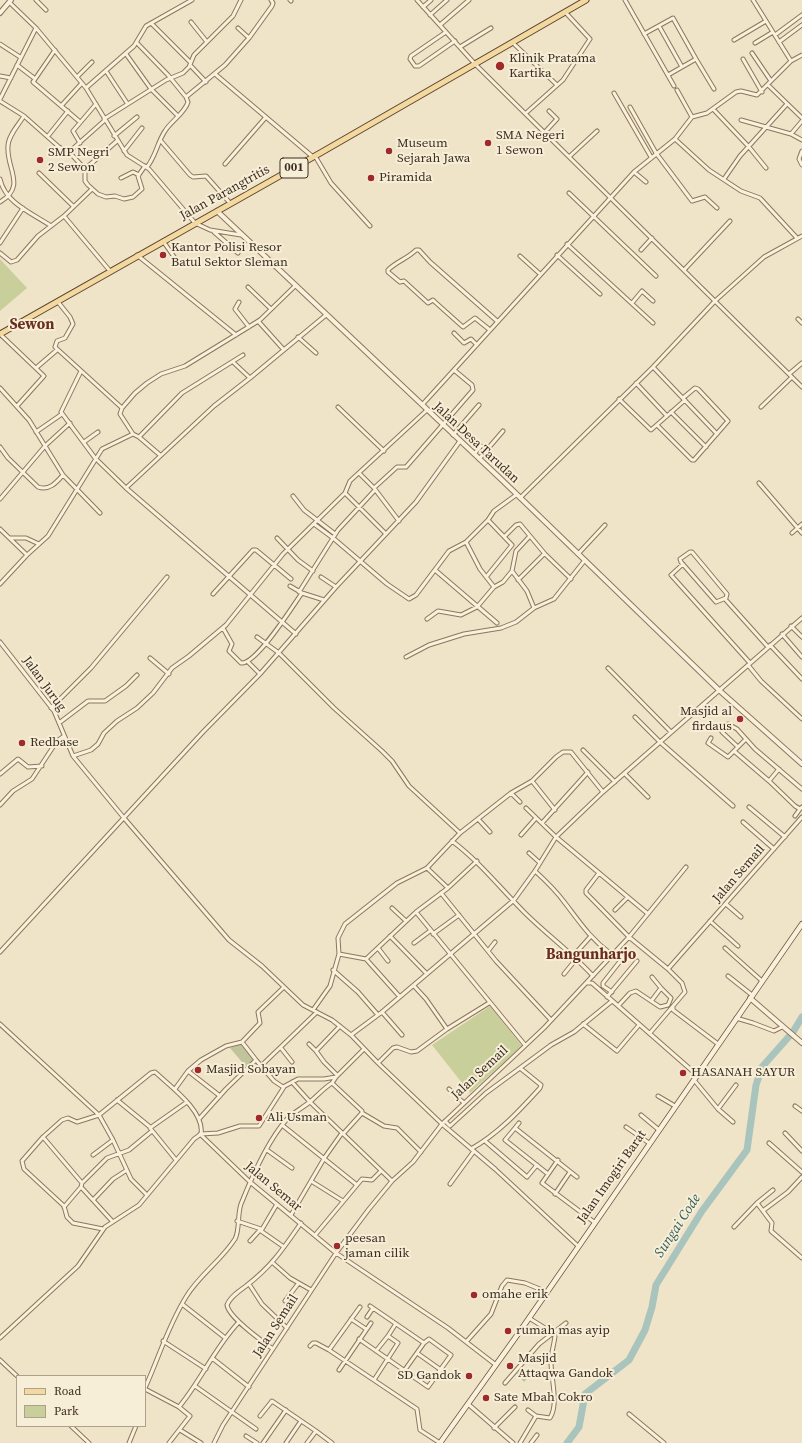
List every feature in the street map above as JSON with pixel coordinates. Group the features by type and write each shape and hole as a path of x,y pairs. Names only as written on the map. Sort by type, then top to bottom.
{"main road":[{"name":"Jalan Parangtritis","path":"0,334 230,203 315,157 566,13 586,0"},
{"name":"Jalan Imogiri Barat","path":"440,1443 496,1366 594,1222 802,924"}],"street":[{"path":"36,0 46,10"},
{"path":"86,88 137,43 143,29 192,0"},
{"path":"69,152 105,120 127,104 170,78 183,73 207,42 234,16 241,0"},
{"path":"186,97 215,74 250,38 272,6 273,3 271,0"},
{"path":"417,0 475,64 570,156 802,387"},
{"path":"424,7 430,0"},
{"path":"430,15 447,0"},
{"path":"440,24 469,0"},
{"path":"625,0 674,86"},
{"path":"753,0 791,60"},
{"path":"0,13 10,1 36,28 86,88 124,152 146,167 195,223 213,231 241,235"},
{"path":"526,113 563,80 590,39 566,13"},
{"path":"755,43 774,34 802,15"},
{"path":"644,34 673,18 714,89"},
{"path":"734,40 766,21"},
{"path":"191,22 207,42"},
{"path":"151,23 190,63 206,82"},
{"path":"779,42 802,25"},
{"path":"659,26 682,67"},
{"path":"36,28 20,57 0,100 24,116 58,146 69,152 85,169 85,180 91,190 106,197 115,196 130,198 138,194 142,189 139,175"},
{"path":"238,28 250,38"},
{"path":"460,47 491,28"},
{"path":"446,32 411,56 410,59 415,66 419,66 455,41"},
{"path":"137,43 186,97 187,105 165,131 155,157 139,175"},
{"path":"513,43 557,85"},
{"path":"0,44 20,57"},
{"path":"55,50 34,78 33,83 80,122"},
{"path":"752,53 771,81"},
{"path":"126,54 151,89 178,116"},
{"path":"422,405 634,172 676,138 691,116 713,109 736,92 741,91 755,96 762,92 791,60 802,55"},
{"path":"668,75 696,58"},
{"path":"743,59 762,92"},
{"path":"77,77 92,62"},
{"path":"17,65 34,78"},
{"path":"106,71 127,104"},
{"path":"215,74 315,157 331,183 370,226"},
{"path":"0,76 11,78"},
{"path":"61,106 82,83"},
{"path":"768,85 802,118"},
{"path":"677,90 690,111 691,116"},
{"path":"614,93 651,157"},
{"path":"80,143 72,132 96,104"},
{"path":"724,179 740,156 788,104"},
{"path":"630,107 656,153 693,201 705,197 717,208"},
{"path":"713,109 749,147 766,168"},
{"path":"545,132 557,118 549,111"},
{"path":"48,136 68,112"},
{"path":"0,202 8,197 13,187 14,180 8,145 24,116"},
{"path":"114,136 137,117"},
{"path":"225,164 266,117"},
{"path":"741,120 792,134 802,140"},
{"path":"792,134 802,122"},
{"path":"124,152 142,128"},
{"path":"570,156 597,131"},
{"path":"676,138 709,170 741,191 760,198 797,238"},
{"path":"85,169 117,141"},
{"path":"160,141 190,175 193,177 206,176 230,203"},
{"path":"802,151 799,159 802,165"},
{"path":"121,178 133,172 139,175"},
{"path":"634,172 646,182"},
{"path":"39,173 73,206"},
{"path":"0,179 2,187 8,197 51,226"},
{"path":"0,253 9,261 15,261 38,236 64,216 91,190"},
{"path":"569,192 656,276"},
{"path":"0,243 23,208"},
{"name":"Jalan Desa Tarudan","path":"217,211 474,454 720,691 802,764"},
{"path":"64,216 110,271"},
{"path":"684,270 730,221"},
{"path":"213,231 238,253"},
{"path":"314,524 360,560 387,584 408,599 416,595 448,551 466,542 488,520 496,509 518,496 653,367 715,301 764,257 802,236"},
{"path":"641,250 652,238"},
{"path":"163,241 176,261"},
{"path":"567,244 653,323"},
{"path":"490,330 476,318 463,327 433,300 428,302 404,281 397,281 388,270 402,260 410,258 416,250 419,250 430,262 497,321"},
{"path":"557,255 600,294"},
{"path":"137,256 236,336"},
{"path":"520,256 540,274"},
{"path":"160,454 133,434 120,414 122,408 147,383 161,374 186,366 258,321 295,286"},
{"path":"248,287 272,309"},
{"path":"632,303 642,291 653,301"},
{"path":"58,302 73,324 65,338 56,342 55,346 57,350 122,408"},
{"path":"239,302 235,309 249,326"},
{"path":"126,488 160,454 197,423 214,406 326,315"},
{"path":"798,319 802,323"},
{"path":"258,321 284,350"},
{"path":"454,333 464,343 471,339 476,344"},
{"path":"0,334 44,376 17,406"},
{"path":"298,337 316,353"},
{"path":"36,368 57,350"},
{"path":"139,437 182,393 243,355"},
{"path":"233,362 250,378"},
{"path":"789,374 801,365"},
{"path":"653,367 717,434"},
{"path":"223,628 232,644 229,651 241,663 248,662 267,642 282,621 335,534 375,489 397,467 406,467 473,388 472,385 454,370"},
{"path":"81,371 61,409 62,414 96,458 126,488 296,634"},
{"path":"761,407 792,377"},
{"path":"636,383 667,416"},
{"path":"0,388 17,406 36,432 63,475 100,513"},
{"path":"619,399 648,429 651,430 696,388 719,410 728,422 694,460 692,460 657,425"},
{"path":"453,435 479,405"},
{"path":"338,407 384,451"},
{"path":"73,756 91,750 98,744 104,733 140,706 159,687 172,668 223,628 274,564 345,493 350,480 384,451 427,410"},
{"path":"671,412 706,448"},
{"path":"36,432 62,414"},
{"path":"0,499 22,471 45,446 70,423"},
{"path":"479,459 503,431"},
{"path":"84,442 98,432"},
{"path":"0,584 27,555 48,536 96,458 108,444 133,434"},
{"path":"0,952 203,732 260,674 360,560 399,521 424,492 460,441"},
{"path":"474,454 481,446"},
{"path":"0,447 8,458 36,485 44,488 56,483 63,475"},
{"path":"359,473 375,489 399,521"},
{"path":"759,484 802,533"},
{"path":"345,493 386,534"},
{"path":"293,496 304,510 335,534"},
{"path":"487,576 511,546 505,536 488,520"},
{"path":"505,536 518,524 544,554 570,578"},
{"path":"792,533 802,524"},
{"path":"578,554 605,525"},
{"path":"0,529 27,555"},
{"path":"428,619 438,611 462,615 477,606 494,587 503,582 512,571 516,551 529,537"},
{"path":"10,538 26,538 39,544"},
{"path":"277,538 313,571"},
{"path":"466,542 480,569 487,576 494,587"},
{"path":"213,594 253,550 256,550 291,579"},
{"path":"689,552 692,552 727,594 725,599 716,602 680,559 689,552"},
{"path":"518,580 544,554"},
{"path":"406,657 420,648 459,636 512,624 534,608 554,599 585,560"},
{"path":"683,564 671,575 749,664 761,681 802,719"},
{"path":"435,570 497,623"},
{"path":"512,571 527,591 534,608"},
{"path":"51,708 91,668 167,577"},
{"path":"321,577 336,587"},
{"path":"290,586 300,593 324,600"},
{"path":"725,599 802,679"},
{"path":"351,1035 414,986 514,900 535,871 556,837 603,792 720,691 791,626 802,618"},
{"path":"791,626 802,637"},
{"path":"782,634 802,657"},
{"path":"257,637 267,642 339,713 382,751 392,761 409,786 460,833"},
{"name":"Jalan Jurug","path":"0,642 51,708 73,756 229,940 262,966 283,988 303,1005 340,1026 351,1035 378,1063 578,1246"},
{"path":"150,658 169,674"},
{"path":"248,662 260,674"},
{"path":"608,668 672,732"},
{"path":"59,723 85,702 105,701 126,686 138,675"},
{"path":"635,717 660,742 733,806"},
{"path":"738,747 722,732 727,724 732,725 779,770 802,789"},
{"path":"0,805 13,791 32,779 58,740 64,736"},
{"path":"710,738 708,742 727,757 746,739"},
{"path":"583,750 615,782"},
{"path":"261,1066 281,1048 315,1011 330,986 333,970 339,954 338,938 345,924 377,897 410,875 426,868 460,833 511,793 532,781 552,760 566,751 571,752 603,792"},
{"path":"734,751 801,808 794,816"},
{"path":"0,774 18,759 28,767 42,766"},
{"path":"769,781 779,770"},
{"path":"542,823 588,772"},
{"path":"625,774 648,797"},
{"path":"532,781 555,810"},
{"path":"511,793 520,802"},
{"path":"749,807 784,837"},
{"path":"526,808 556,837 647,913"},
{"name":"Jalan Semail","path":"668,969 802,817"},
{"path":"521,835 536,818"},
{"path":"478,819 490,832"},
{"path":"743,822 774,849"},
{"path":"452,841 477,861 524,912 577,958 593,977 592,983"},
{"path":"529,853 540,863"},
{"path":"366,959 416,912 448,888 477,861"},
{"name":"Jalan Semail","path":"214,1443 232,1412 336,1253 392,1181 413,1162 443,1122 551,1020 593,977 611,954 629,937 686,867"},
{"path":"426,868 448,888"},
{"path":"535,871 564,902 574,917 591,936 611,954"},
{"path":"599,873 586,892 629,937 668,969 682,983 685,989 685,992 650,1033"},
{"path":"441,893 474,935 551,1020"},
{"path":"615,910 628,897"},
{"path":"726,904 741,917"},
{"path":"392,908 406,922"},
{"path":"416,912 489,1003 525,1045"},
{"path":"433,934 459,915"},
{"path":"710,921 738,946"},
{"path":"414,943 430,931"},
{"path":"390,936 427,974"},
{"path":"574,955 591,936"},
{"path":"488,951 495,942"},
{"path":"378,948 388,961"},
{"path":"725,948 762,981"},
{"path":"339,954 366,959 400,997"},
{"path":"612,992 603,986 603,984 625,955"},
{"path":"564,974 577,958"},
{"path":"607,997 638,961"},
{"path":"333,970 358,992 378,1015"},
{"path":"728,976 802,1043"},
{"path":"618,1006 630,993 636,991 652,1000 660,1007 665,1007 669,1003 670,996 652,977"},
{"path":"587,982 592,983 650,1033 695,1077 718,1109 733,1122"},
{"path":"414,986 426,999 447,1029"},
{"path":"175,1089 188,1071 201,1060 221,1048 242,1042 259,1026 259,1011 283,988"},
{"path":"652,1000 661,988"},
{"path":"443,1122 450,1126 486,1093 551,1045 568,1036 612,1001"},
{"path":"378,1063 393,1048 414,1052 447,1029 489,1003"},
{"path":"669,1003 673,1005"},
{"path":"673,1005 672,1010 718,1044"},
{"path":"382,1012 402,1035"},
{"path":"736,1018 753,1022 774,1031 782,1026"},
{"path":"0,1024 99,1115 113,1140 131,1179 146,1195"},
{"path":"583,1024 617,1051 639,1024"},
{"path":"316,1051 340,1026"},
{"path":"242,1042 277,1084 284,1087"},
{"path":"309,1044 316,1051 335,1079 361,1109 362,1113 384,1126 395,1127 421,1152"},
{"path":"281,1048 292,1062"},
{"path":"146,1386 163,1341 182,1304 198,1280 226,1252 236,1238 238,1231 238,1213 250,1182 282,1125 335,1079 364,1049"},
{"path":"199,1119 256,1060"},
{"path":"471,1149 485,1141 513,1117 541,1087 541,1085 520,1068"},
{"path":"188,1071 220,1096"},
{"path":"0,1338 80,1264 103,1229 139,1205 176,1160 200,1134 202,1124 187,1102 175,1089 153,1072 99,1115 77,1122 65,1118 43,1137 24,1158 22,1165 24,1169 64,1207 67,1217 73,1223 103,1229"},
{"path":"200,1134 218,1133 240,1126 259,1126 284,1087 292,1082 298,1079 335,1079"},
{"path":"292,1082 310,1102 392,1181"},
{"path":"718,1109 736,1085"},
{"path":"481,1086 486,1093"},
{"path":"449,1089 464,1103"},
{"path":"658,1096 675,1106"},
{"path":"117,1100 150,1127 176,1160"},
{"path":"150,1127 187,1102"},
{"path":"460,1106 465,1111"},
{"path":"794,1106 802,1111"},
{"path":"291,1215 324,1157 343,1133 362,1113"},
{"path":"641,1115 659,1130"},
{"path":"519,1123 505,1140 548,1174"},
{"path":"282,1125 324,1157 357,1185"},
{"path":"626,1127 649,1144"},
{"path":"515,1128 558,1160 577,1177"},
{"path":"64,1207 107,1158 129,1150 152,1131"},
{"name":"Jalan Semar","path":"200,1134 250,1182 316,1234 336,1253 448,1328 496,1366"},
{"path":"785,1134 802,1151"},
{"path":"43,1137 113,1222"},
{"path":"94,1155 113,1140"},
{"path":"485,1141 528,1177 537,1165"},
{"path":"769,1143 802,1172"},
{"path":"267,1150 292,1168"},
{"path":"450,1184 474,1151"},
{"path":"558,1160 542,1183 594,1222"},
{"path":"94,1199 113,1179 127,1170"},
{"path":"316,1234 362,1179 372,1180 381,1171"},
{"path":"555,1194 570,1172"},
{"path":"764,1210 788,1192 802,1177"},
{"path":"311,1181 343,1201"},
{"path":"734,1227 757,1202 773,1190"},
{"path":"757,1202 772,1223 771,1231 802,1258"},
{"path":"250,1241 277,1204"},
{"path":"237,1221 260,1229 284,1247"},
{"path":"273,1349 239,1322 228,1310 227,1306 229,1300 273,1263 301,1223"},
{"path":"273,1263 298,1284 311,1290"},
{"path":"466,1342 491,1314 502,1286 507,1280 525,1283 547,1292"},
{"path":"249,1284 262,1304 287,1328"},
{"path":"285,1301 298,1284"},
{"path":"182,1304 224,1337"},
{"path":"329,1350 360,1307"},
{"path":"366,1317 372,1307 424,1343"},
{"path":"528,1410 536,1416 551,1418 555,1400 552,1386 551,1362 555,1336 553,1333 529,1318"},
{"path":"350,1319 366,1329"},
{"path":"179,1407 206,1369 224,1337 239,1322"},
{"path":"339,1370 371,1323"},
{"path":"505,1383 539,1344 566,1323"},
{"path":"376,1351 396,1325"},
{"path":"374,1380 398,1344 388,1336"},
{"path":"360,1339 388,1360 404,1371 428,1387 451,1354 429,1339 424,1343 404,1371"},
{"path":"163,1341 206,1369"},
{"path":"310,1346 316,1343 329,1350 417,1409 420,1429 440,1443"},
{"path":"417,1353 441,1370"},
{"path":"212,1358 249,1387"},
{"path":"0,1360 17,1375"},
{"path":"195,1386 256,1429"},
{"path":"146,1389 190,1415 169,1443"},
{"path":"260,1416 272,1401 332,1443"},
{"path":"468,1404 513,1443"},
{"path":"494,1428 515,1407"},
{"path":"263,1443 286,1410"},
{"path":"629,1414 664,1443"},
{"path":"520,1443 536,1416"},
{"path":"286,1443 301,1421"},
{"path":"72,1427 89,1443"},
{"path":"129,1443 136,1427"},
{"path":"180,1430 201,1443"},
{"path":"307,1443 316,1431"},
{"path":"531,1443 536,1435"},
{"path":"246,1436 257,1443"}],"green space":[{"path":"0,259 27,288 0,311"},
{"path":"490,1006 522,1046 470,1093 432,1045"},
{"path":"242,1044 255,1060 248,1069 230,1048"},
{"path":"523,1367 531,1374 524,1382 517,1374"}],"waterway":[{"name":"Sungai Code","path":"567,1443 579,1427 585,1394 629,1360 645,1330 652,1307 656,1285 702,1211 747,1150 756,1085 762,1067 793,1032 802,1017"}],"place":[{"name":"Klinik Pratama Kartika","path":"500,66"},
{"name":"SMA Negeri 1 Sewon","path":"488,143"},
{"name":"Museum Sejarah Jawa","path":"389,151"},
{"name":"SMP Negri 2 Sewon","path":"40,160"},
{"name":"Piramida","path":"371,178"},
{"name":"Kantor Polisi Resor Batul Sektor Sleman","path":"163,255"},
{"name":"Masjid al firdaus","path":"740,719"},
{"name":"Redbase","path":"22,743"},
{"name":"Masjid Sobayan","path":"198,1070"},
{"name":"HASANAH SAYUR","path":"683,1073"},
{"name":"Ali Usman","path":"259,1118"},
{"name":"peesan jaman cilik","path":"337,1246"},
{"name":"omahe erik","path":"474,1295"},
{"name":"rumah mas ayip","path":"508,1331"},
{"name":"Masjid Attaqwa Gandok","path":"510,1366"},
{"name":"SD Gandok","path":"469,1376"},
{"name":"Sate Mbah Cokro","path":"486,1398"}],"district":[{"name":"Sewon","path":"32,325"},
{"name":"Bangunharjo","path":"591,955"}]}
